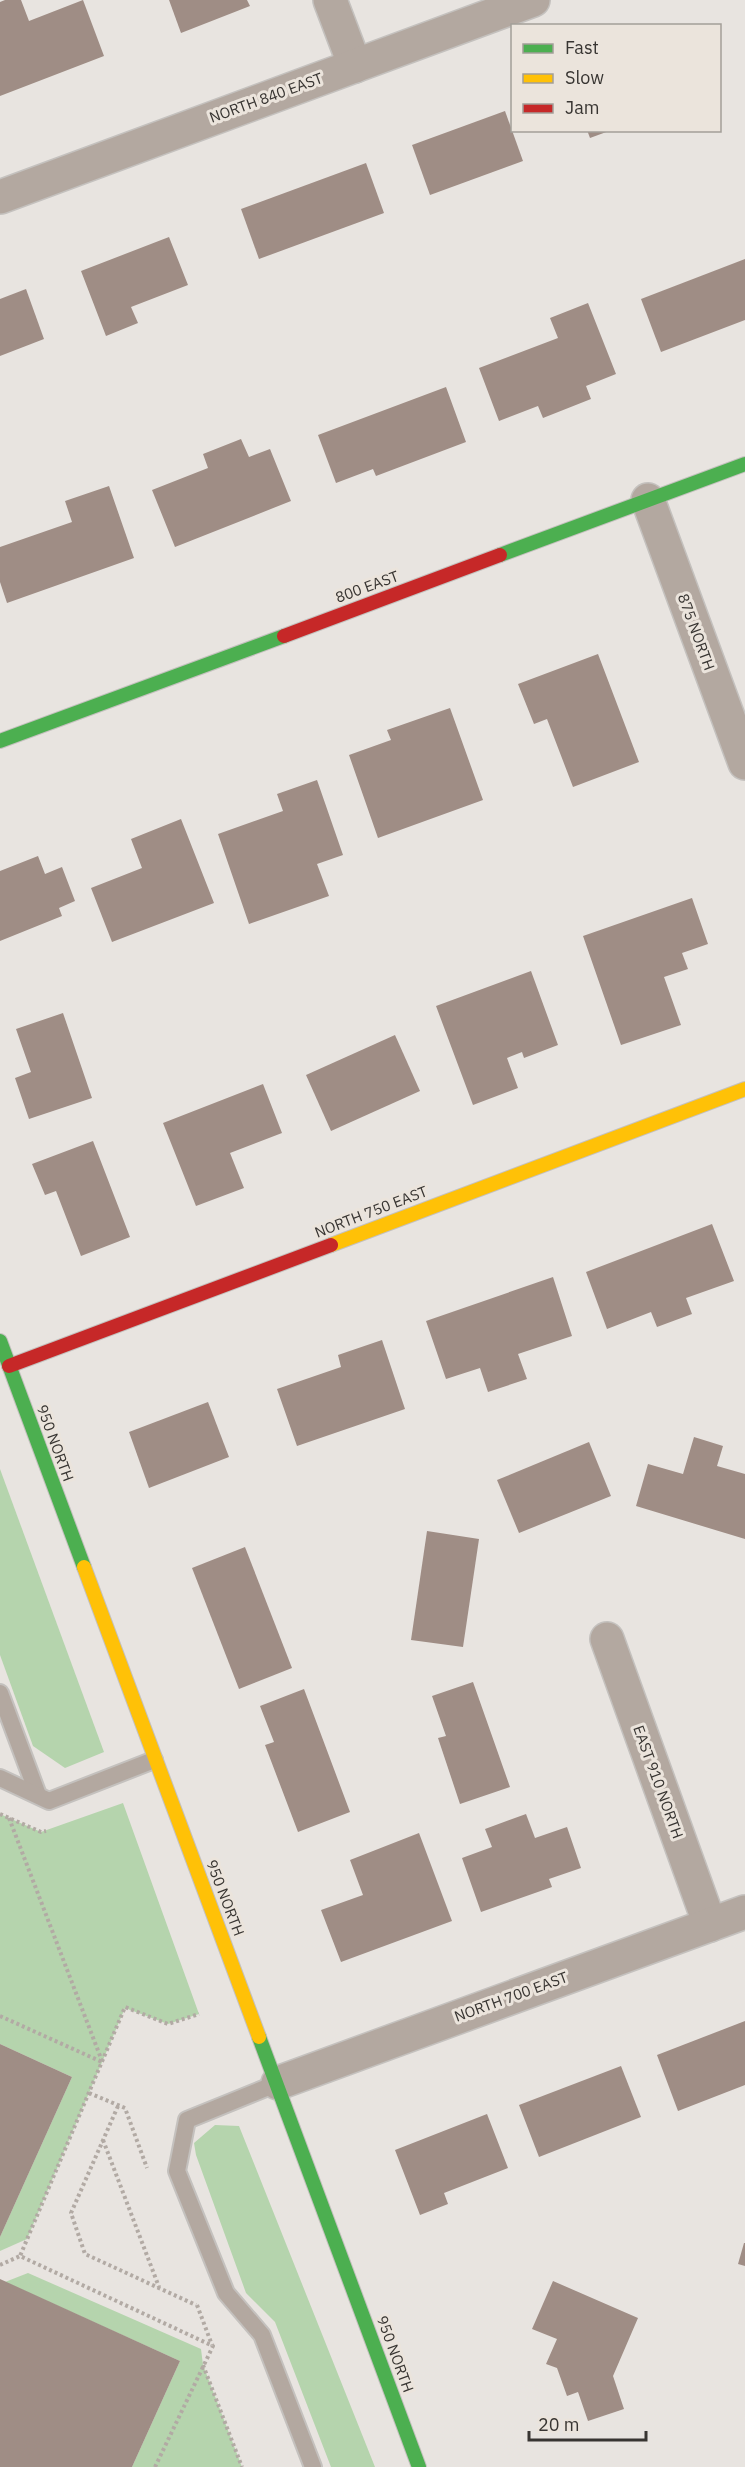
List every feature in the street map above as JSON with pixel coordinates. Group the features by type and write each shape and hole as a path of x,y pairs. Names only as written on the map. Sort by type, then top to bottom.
{"street":[{"path":"330,0 355,66"},
{"name":"NORTH 840 EAST","path":"0,197 533,0"},
{"name":"800 EAST","path":"0,741 745,464"},
{"name":"875 NORTH","path":"648,500 745,763"},
{"name":"NORTH 750 EAST","path":"5,1367 745,1089"},
{"name":"950 NORTH","path":"0,1341 5,1367 278,2083 419,2467"},
{"name":"EAST 910 NORTH","path":"606,1639 710,1924"},
{"name":"NORTH 700 EAST","path":"278,2083 745,1912"}],"lane":[{"path":"0,1693 38,1795"},
{"path":"0,1778 49,1801 154,1760"},
{"path":"278,2083 187,2120 177,2171 226,2293 262,2335 313,2467"}],"path":[{"path":"0,2016 102,2062 9,1818"},
{"path":"0,2265 20,2256 125,2007 168,2024 198,2014"},
{"path":"118,2106 70,2213 85,2254 197,2305"},
{"path":"103,2140 159,2288"},
{"path":"20,2256 213,2346 155,2467"},
{"path":"203,2365 242,2467"}],"green space":[{"path":"0,1469 104,1752 65,1768 33,1746 0,1655"},
{"path":"123,1803 199,2014 168,2024 125,2008 27,2239 0,2251 0,2237 72,2077 0,2044 0,1814 41,1832"},
{"path":"215,2125 239,2126 375,2467 331,2467 275,2322 246,2293 196,2155 194,2143"},
{"path":"28,2273 201,2349 203,2365 242,2467 132,2467 180,2361 5,2282"}],"building":[{"path":"21,0 29,21 83,0 104,56 0,96 0,2"},
{"path":"169,0 247,0 250,6 181,33"},
{"path":"505,111 523,161 430,195 412,145"},
{"path":"588,132 606,132 590,138"},
{"path":"366,163 384,213 259,259 241,209"},
{"path":"169,237 188,285 131,307 138,323 106,336 81,271"},
{"path":"745,259 745,320 661,352 641,299"},
{"path":"26,289 44,339 0,356 0,299"},
{"path":"588,303 616,374 586,386 591,399 543,418 538,406 499,421 479,368 558,338 550,318"},
{"path":"446,387 466,442 376,476 373,469 336,483 318,435"},
{"path":"241,439 249,457 270,449 291,501 175,547 152,490 208,468 203,454"},
{"path":"109,486 134,558 7,603 0,582 0,547 72,522 65,501"},
{"path":"598,654 639,762 573,787 547,719 534,724 518,684"},
{"path":"450,708 483,800 378,838 349,755 391,740 387,730"},
{"path":"317,780 343,855 317,864 329,896 249,924 218,834 283,811 277,794"},
{"path":"181,819 214,903 112,942 91,888 142,868 131,839"},
{"path":"38,856 45,874 62,867 75,901 59,908 62,916 0,941 0,871"},
{"path":"692,898 708,944 682,953 688,969 664,977 681,1025 621,1045 583,936"},
{"path":"531,971 558,1045 524,1058 522,1052 507,1058 518,1088 473,1105 436,1006"},
{"path":"63,1013 92,1098 29,1119 15,1078 31,1072 16,1029"},
{"path":"395,1035 420,1091 331,1131 306,1075"},
{"path":"263,1084 282,1133 230,1153 244,1188 196,1206 163,1123"},
{"path":"93,1141 130,1237 81,1256 56,1191 45,1195 32,1164"},
{"path":"712,1224 734,1281 686,1298 692,1314 657,1327 651,1312 607,1329 586,1272"},
{"path":"553,1277 572,1336 518,1354 527,1379 488,1392 480,1368 446,1379 426,1321"},
{"path":"382,1340 405,1409 297,1446 277,1389 341,1367 338,1355"},
{"path":"208,1402 229,1457 149,1488 129,1432"},
{"path":"694,1437 723,1446 717,1466 745,1474 745,1539 636,1506 648,1464 683,1474"},
{"path":"589,1442 611,1496 519,1533 497,1480"},
{"path":"427,1531 479,1539 463,1647 411,1640"},
{"path":"245,1547 292,1668 239,1689 192,1568"},
{"path":"473,1682 510,1787 460,1804 438,1738 446,1736 432,1696"},
{"path":"304,1689 350,1812 298,1832 265,1745 274,1742 260,1706"},
{"path":"526,1814 535,1838 567,1827 581,1868 549,1879 552,1887 481,1912 462,1858 492,1847 485,1829"},
{"path":"419,1833 452,1921 341,1962 321,1910 363,1895 350,1860"},
{"path":"745,2021 745,2085 678,2111 657,2055"},
{"path":"0,2044 72,2077 0,2237"},
{"path":"621,2066 641,2117 539,2157 519,2105"},
{"path":"487,2114 508,2168 444,2193 448,2204 420,2215 395,2150"},
{"path":"745,2243 745,2266 738,2264"},
{"path":"0,2279 180,2361 132,2467 0,2467"},
{"path":"553,2281 638,2318 613,2376 624,2409 588,2421 578,2392 567,2396 557,2368 546,2364 557,2339 532,2329"}],"traffic: fast":[{"path":"500,555 745,464"},
{"path":"0,741 284,636"},
{"path":"0,1341 84,1567"},
{"path":"259,2037 419,2467"}],"traffic: slow":[{"path":"331,1245 745,1089"},
{"path":"84,1567 259,2037"}],"traffic: jam":[{"path":"284,636 500,555"},
{"path":"9,1366 331,1245"}]}
